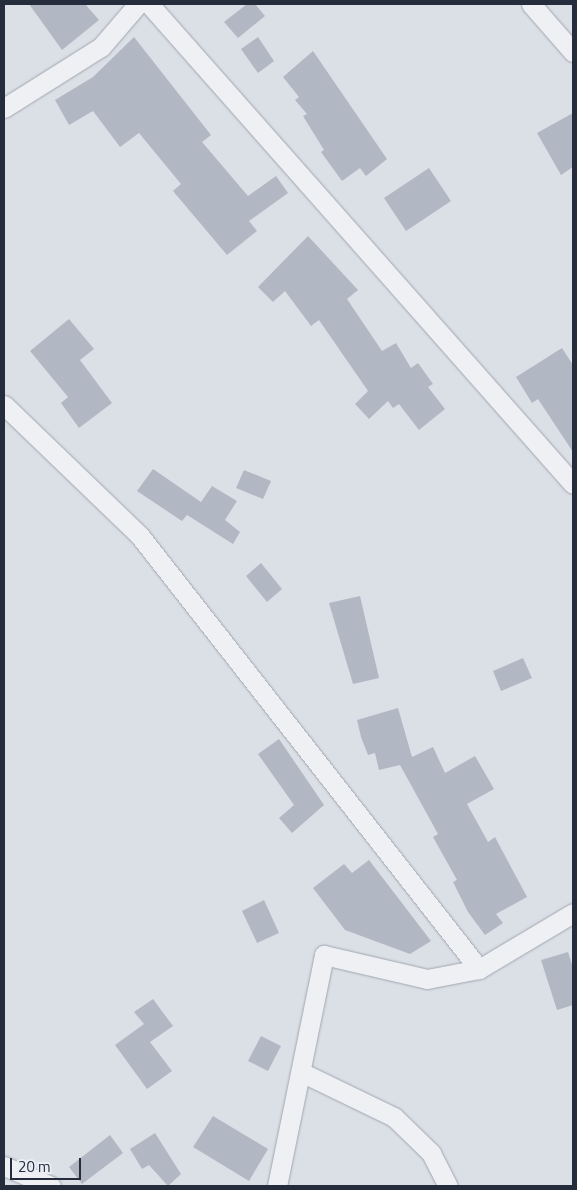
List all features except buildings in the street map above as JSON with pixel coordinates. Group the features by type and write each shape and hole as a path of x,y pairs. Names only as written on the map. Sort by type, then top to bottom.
{"street":[{"path":"4,108 101,47 138,4"},
{"path":"149,4 573,484"},
{"path":"531,4 573,52"},
{"path":"4,404 140,536 479,969"},
{"path":"277,1186 303,1073 324,955 427,980 479,969 573,913"},
{"path":"303,1073 394,1117 431,1153 448,1186"},
{"path":"4,1166 51,1186"}]}
